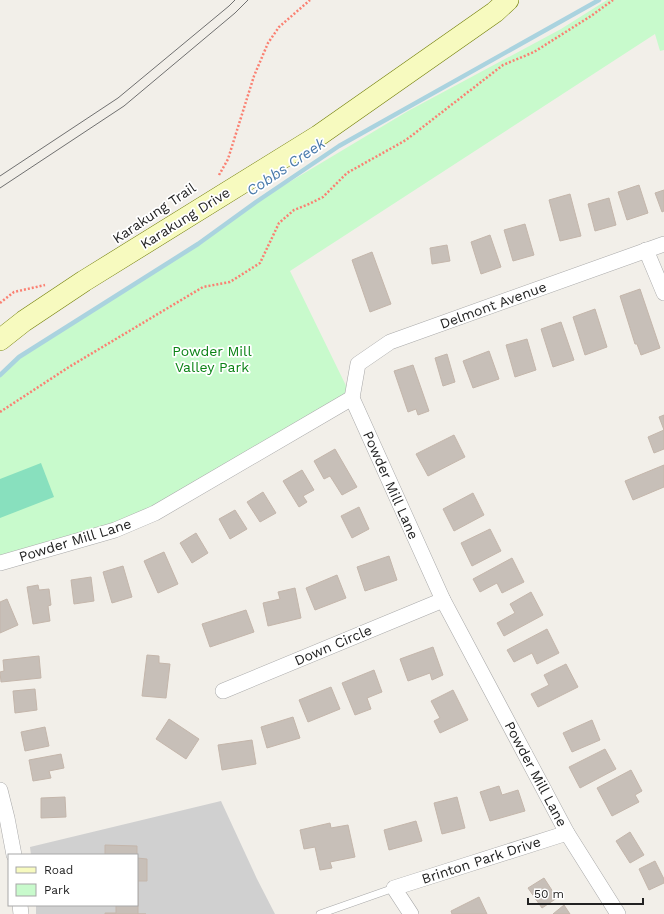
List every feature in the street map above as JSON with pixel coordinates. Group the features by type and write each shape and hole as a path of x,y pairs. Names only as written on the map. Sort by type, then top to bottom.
{"street":[{"name":"Karakung Drive","path":"0,340 24,321 84,281 318,136 495,12 508,0"},
{"name":"Delmont Avenue","path":"352,398 358,364 390,342 664,244"},
{"path":"646,250 664,294"},
{"name":"Powder Mill Lane","path":"0,563 115,530 155,513 352,398 443,600 567,833 618,914"},
{"name":"Down Circle","path":"223,691 443,600"},
{"path":"0,790 14,854"},
{"name":"Brinton Park Drive","path":"394,888 567,833"},
{"path":"394,888 411,914"}],"lane":[{"path":"320,914 394,888"}],"path":[{"path":"215,180 220,175 228,159 254,76 268,43 279,27 310,0"},
{"path":"0,412 69,368 203,287 230,282 260,263 279,223 294,210 323,197 347,173 406,140 503,65 534,52 591,16 613,0"},
{"path":"0,303 14,292 51,283"}],"shaded area":[{"path":"221,801 275,914 36,914 36,906 138,906 138,854 31,854 30,847"}],"green space":[{"name":"Powder Mill Valley Park","path":"607,0 664,0 664,50 660,51 655,34 290,271 352,398 155,513 0,563 0,375 19,357 158,269 256,202 408,111 561,29"},
{"path":"41,463 54,497 0,518 0,479"}],"building":[{"path":"639,185 648,213 627,220 618,192"},
{"path":"664,190 664,211 662,212 655,193"},
{"path":"570,194 581,236 560,241 549,200"},
{"path":"609,198 616,225 595,231 588,204"},
{"path":"525,224 534,255 513,261 504,230"},
{"path":"490,235 501,267 481,274 471,242"},
{"path":"447,245 450,261 432,264 430,248"},
{"path":"372,252 391,304 370,312 352,260"},
{"path":"640,289 660,348 641,355 637,344 635,344 620,296"},
{"path":"595,309 607,347 585,355 573,317"},
{"path":"561,322 574,360 553,367 541,329"},
{"path":"527,339 536,370 515,377 506,345"},
{"path":"489,351 499,379 473,388 463,361"},
{"path":"447,354 455,382 443,386 435,358"},
{"path":"413,365 429,411 418,415 416,409 408,412 394,371"},
{"path":"664,415 664,430 659,417"},
{"path":"664,430 664,449 654,453 648,437"},
{"path":"454,435 465,457 428,476 416,454"},
{"path":"335,449 357,487 342,495 330,476 324,479 314,461"},
{"path":"664,465 664,487 633,500 625,481"},
{"path":"302,470 314,490 303,496 307,502 299,507 283,481"},
{"path":"263,492 276,513 260,522 247,502"},
{"path":"473,493 484,515 454,531 443,509"},
{"path":"359,507 369,529 352,538 341,516"},
{"path":"235,510 247,529 230,539 219,519"},
{"path":"490,529 501,551 472,566 461,543"},
{"path":"196,533 208,553 192,563 180,543"},
{"path":"164,552 178,584 158,593 144,561"},
{"path":"389,556 397,580 365,591 357,567"},
{"path":"512,558 524,582 502,593 497,583 480,592 473,579"},
{"path":"123,566 132,597 112,603 103,572"},
{"path":"337,575 346,598 315,610 306,588"},
{"path":"91,577 94,601 74,604 71,580"},
{"path":"38,585 39,590 49,589 51,605 48,606 50,621 33,624 27,587"},
{"path":"295,588 301,618 268,626 263,603 280,599 278,592"},
{"path":"531,592 543,615 504,636 497,623 515,613 510,604"},
{"path":"7,599 18,625 0,633 0,602"},
{"path":"246,610 254,632 210,647 202,624"},
{"path":"547,629 559,653 537,664 532,653 514,662 507,650"},
{"path":"433,647 443,675 432,680 430,673 408,681 400,659"},
{"path":"147,655 159,656 159,663 170,664 166,698 142,696"},
{"path":"39,656 41,678 1,682 0,672 4,671 3,660"},
{"path":"566,664 578,687 538,707 531,694 549,685 544,675"},
{"path":"374,670 382,692 367,698 371,709 355,715 342,683"},
{"path":"331,687 340,709 308,722 299,700"},
{"path":"35,689 37,710 15,713 13,691"},
{"path":"453,690 468,720 440,733 434,721 440,718 431,701"},
{"path":"293,717 300,738 267,748 261,727"},
{"path":"169,719 199,739 186,759 156,739"},
{"path":"592,720 600,740 572,752 563,733"},
{"path":"45,727 49,746 25,751 21,732"},
{"path":"252,740 256,764 222,770 218,745"},
{"path":"605,749 616,769 580,788 569,767"},
{"path":"61,754 64,768 49,771 51,778 33,781 29,760"},
{"path":"631,770 642,791 635,795 639,802 612,816 597,788"},
{"path":"499,786 502,795 518,790 525,811 490,821 480,792"},
{"path":"65,797 66,817 41,818 41,798"},
{"path":"457,797 465,828 442,834 434,803"},
{"path":"416,821 422,841 389,850 384,830"},
{"path":"330,823 331,828 348,825 355,857 330,862 332,868 320,870 315,847 304,849 300,830"},
{"path":"630,832 644,855 630,863 616,841"},
{"path":"105,845 137,846 137,854 105,854"},
{"path":"138,858 147,859 147,881 138,881"},
{"path":"655,861 664,879 664,883 649,890 639,869"},
{"path":"544,878 557,898 542,908 528,888"},
{"path":"479,897 487,914 452,914 451,911"},
{"path":"564,905 570,914 553,914"},
{"path":"116,906 138,906 138,914 105,914 116,913"}],"waterway":[{"name":"Cobbs Creek","path":"0,375 19,357 198,244 256,202 339,146 599,0"}],"tram line":[{"path":"0,176 118,98 235,0"},
{"path":"0,188 124,106 235,13 248,0"}]}
